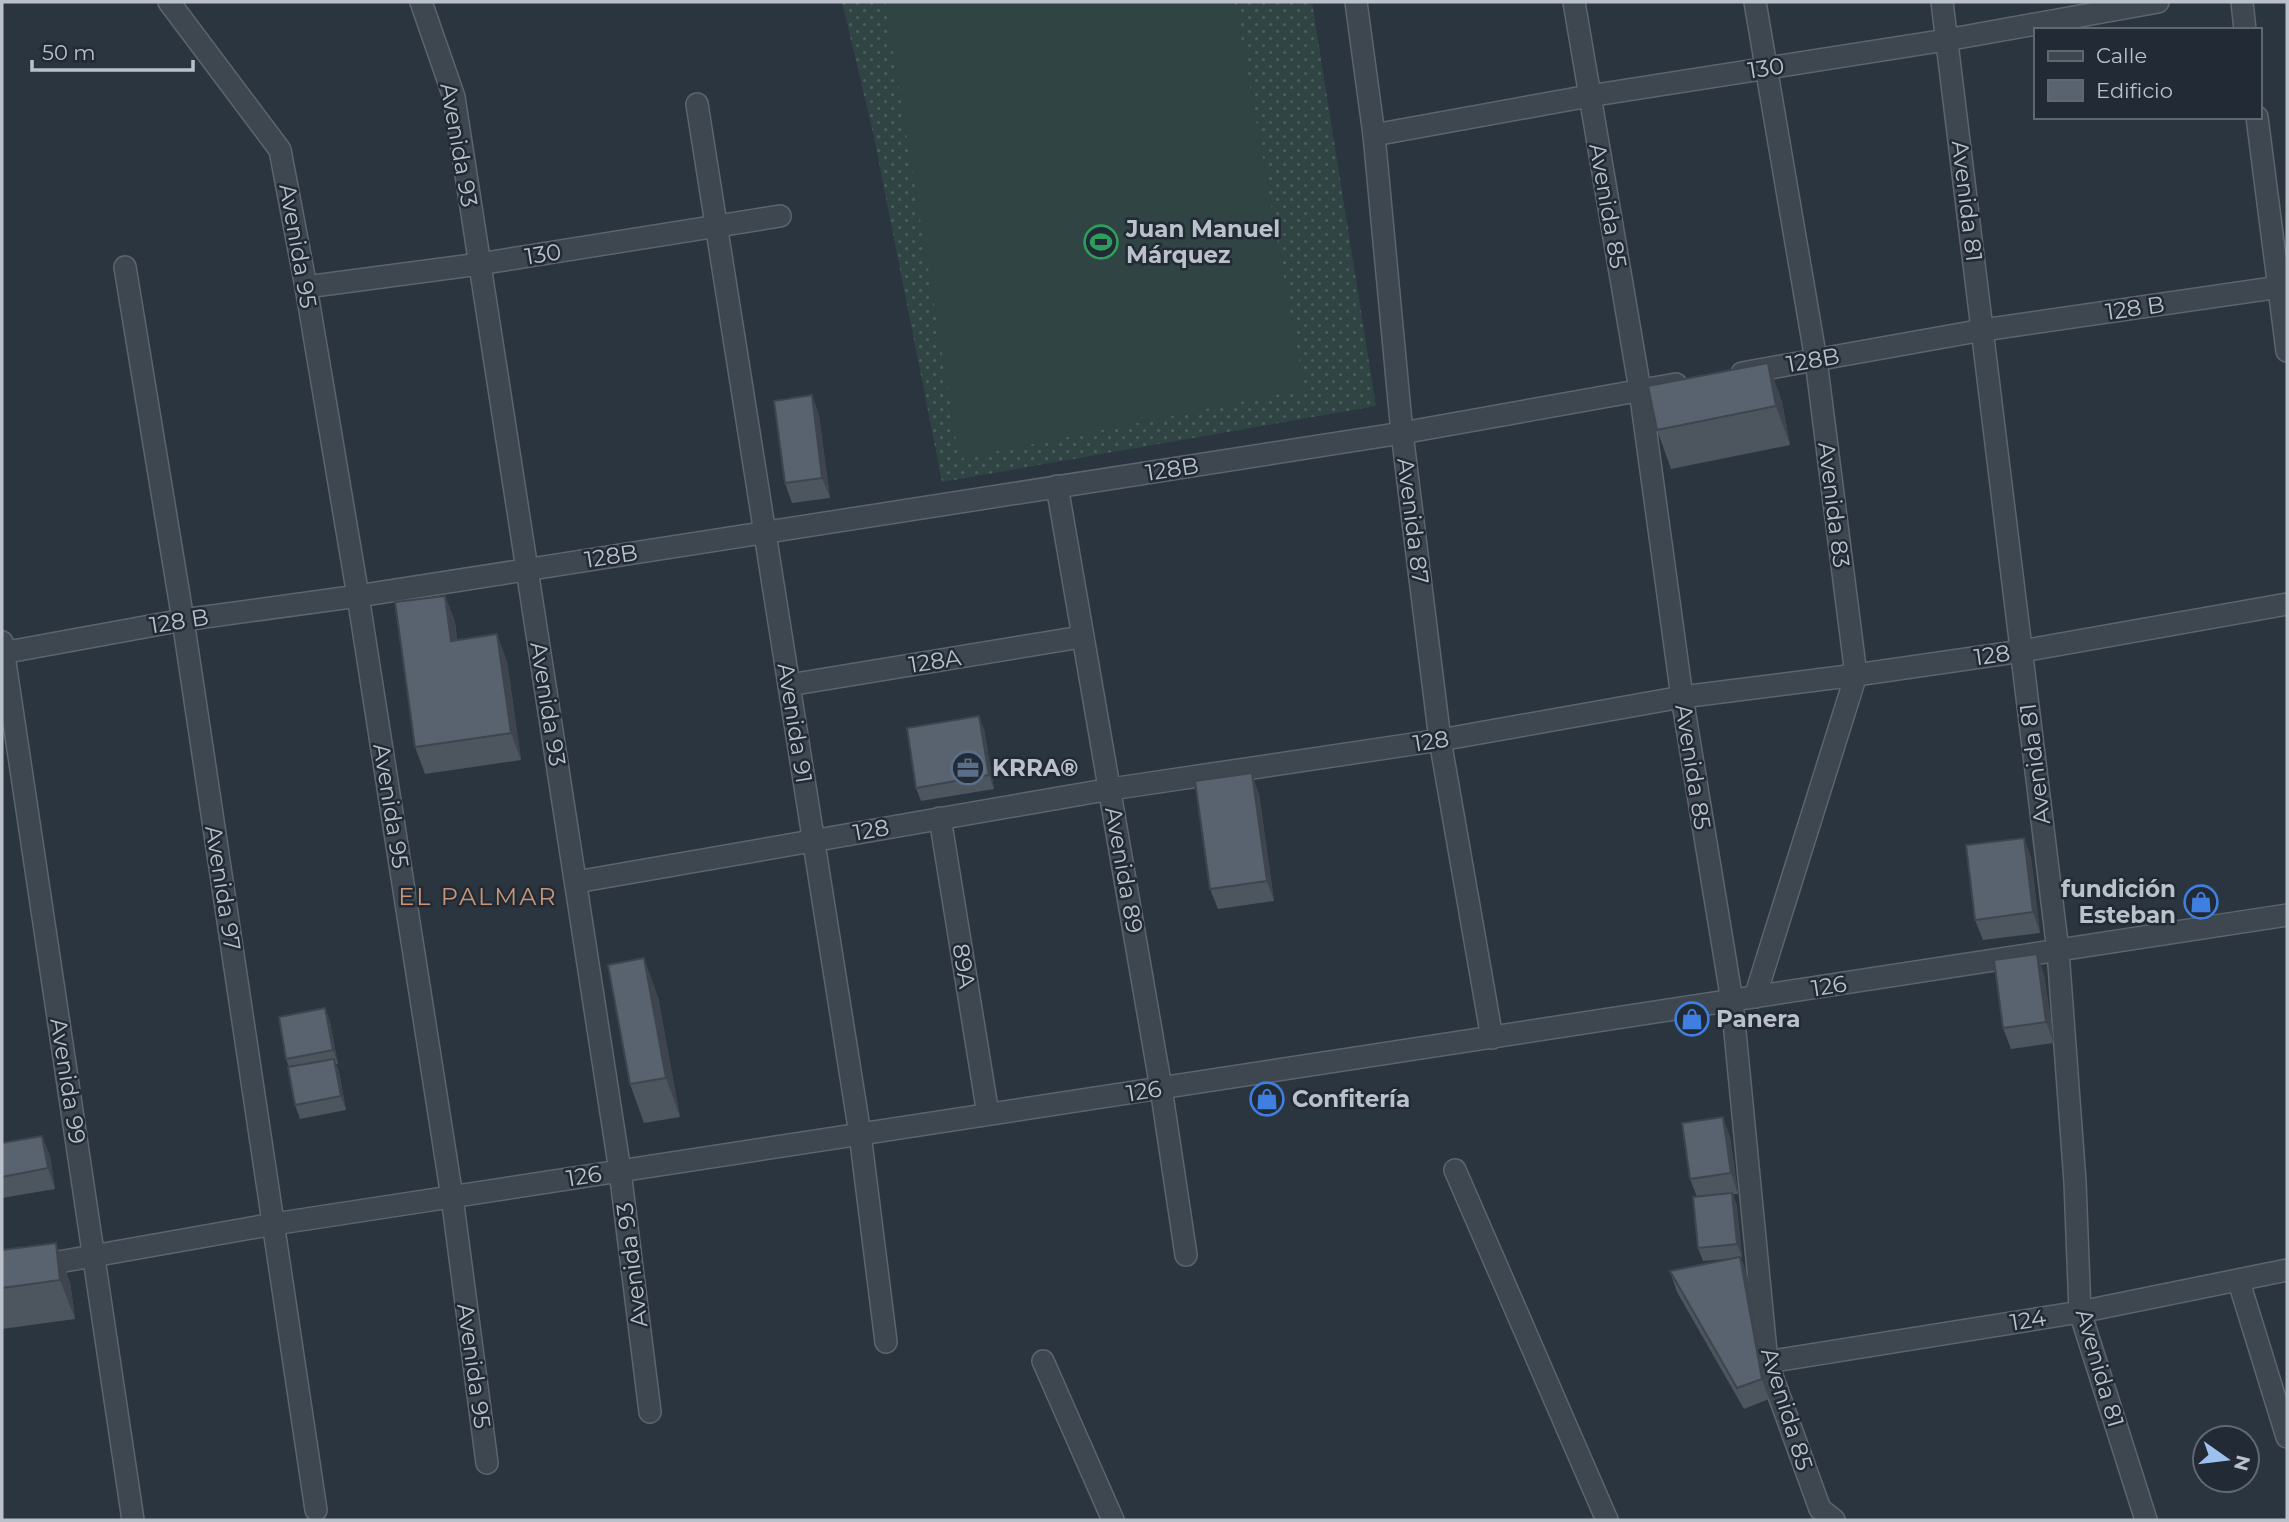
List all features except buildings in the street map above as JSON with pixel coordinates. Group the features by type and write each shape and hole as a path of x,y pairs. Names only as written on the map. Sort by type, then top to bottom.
{"street":[{"name":"Avenida 95","path":"169,2 280,150 306,286 358,596 452,1196 487,1464"},
{"name":"Avenida 93","path":"421,2 454,97 621,1171 650,1412"},
{"name":"Avenida 87","path":"1356,2 1374,135 1402,433 1440,740 1492,1038"},
{"name":"Avenida 85","path":"1574,2 1640,390 1682,697 1732,1001 1768,1362 1820,1509 1834,1520"},
{"name":"Avenida 83","path":"1755,2 1816,360 1856,675 1755,998"},
{"name":"Avenida 81","path":"1942,2 2058,951 2075,1182 2080,1312 2146,1520"},
{"name":"130","path":"1374,135 1590,96 1946,40 2158,2"},
{"path":"2242,2 2245,28"},
{"name":"Avenida 91","path":"697,104 860,1134 886,1342"},
{"path":"2257,119 2283,287 2287,351"},
{"name":"130","path":"306,286 479,264 780,216"},
{"name":"Avenida 97","path":"125,267 183,620 316,1510"},
{"name":"128 B","path":"1983,330 2283,287"},
{"name":"128B","path":"1721,376 1983,330"},
{"name":"128B","path":"358,596 1402,433 1694,381"},
{"name":"Avenida 89","path":"1057,486 1111,789 1186,1255"},
{"name":"128 B","path":"2,649 358,596"},
{"name":"128","path":"576,882 1111,789 1440,740 1682,697 2022,651 2287,604"},
{"name":"128A","path":"789,685 1082,637"},
{"name":"Avenida 99","path":"2,649 133,1520"},
{"name":"89A","path":"940,818 988,1114"},
{"name":"126","path":"2,1272 452,1196 2287,915"},
{"path":"1455,1170 1607,1520"},
{"name":"124","path":"1768,1362 2080,1312 2239,1282 2287,1270"},
{"path":"2239,1282 2287,1437"},
{"path":"1043,1361 1113,1520"}],"green space":[{"name":"Juan Manuel Márquez","path":"842,2 1312,2 1376,406 942,482 874,137"},
{"name":"Juan Manuel Márquez","path":"885,2 1235,2 1304,389 959,459"}],"place":[{"name":"Juan Manuel Márquez","path":"1101,242"},
{"name":"KRRA®","path":"968,768"},
{"name":"fundición Esteban","path":"2201,902"},
{"name":"Panera","path":"1692,1019"},
{"name":"Confitería","path":"1267,1099"}],"district":[{"name":"EL PALMAR","path":"478,897"}]}
